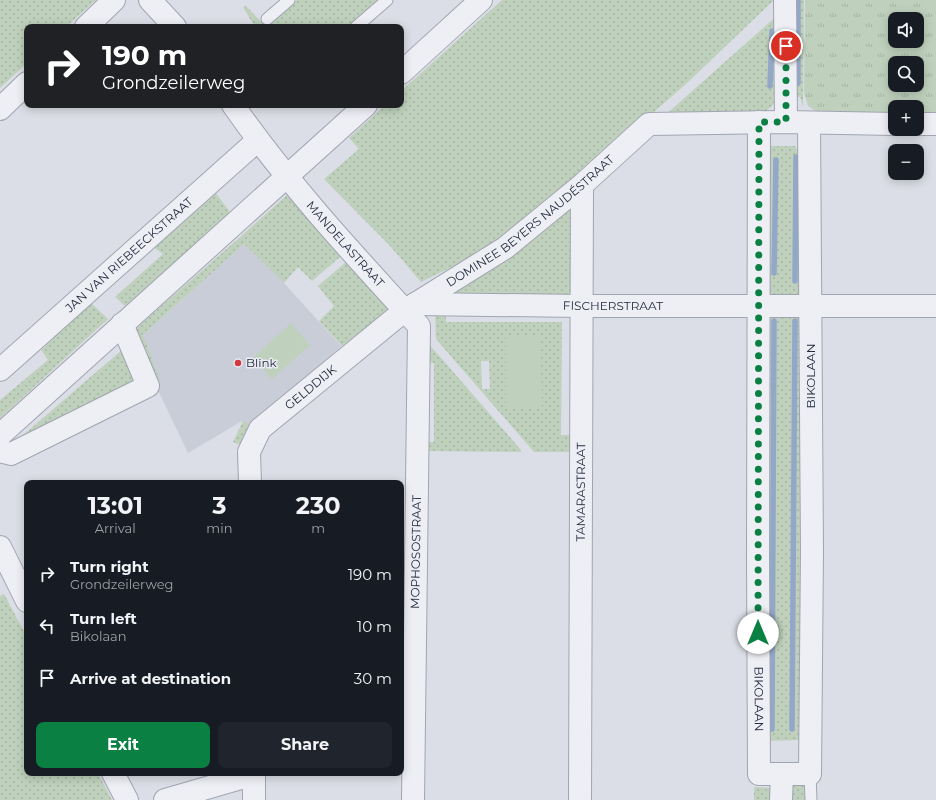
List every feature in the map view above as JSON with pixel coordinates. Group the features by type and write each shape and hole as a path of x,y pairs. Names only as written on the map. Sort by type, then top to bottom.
{"street":[{"path":"89,24 114,0"},
{"path":"150,0 172,24"},
{"path":"404,70 481,0"},
{"path":"785,0 786,122"},
{"path":"0,109 24,86"},
{"name":"MANDELASTRAAT","path":"235,108 287,178 410,307"},
{"path":"0,435 122,324 287,178 363,108"},
{"path":"759,122 888,124"},
{"name":"DOMINEE BEYERS NAUDÉSTRAAT","path":"410,307 505,248 582,184 649,124 759,122"},
{"name":"BIKOLAAN","path":"759,122 759,774 782,775 810,774 812,551 809,122"},
{"path":"924,124 936,124"},
{"name":"JAN VAN RIEBEECKSTRAAT","path":"0,370 258,140"},
{"name":"TAMARASTRAAT","path":"580,800 582,184"},
{"name":"FISCHERSTRAAT","path":"410,307 936,306"},
{"name":"GELDDIJK","path":"250,480 249,452 260,429 410,307"},
{"name":"MOPHOSOSTRAAT","path":"410,307 419,326 413,800"},
{"path":"0,450 11,454 148,386 122,324"},
{"path":"0,547 24,595"},
{"path":"781,800 782,775"},
{"path":"115,776 127,800"},
{"path":"165,800 241,778 254,784"}],"lane":[{"path":"268,19 289,0"},
{"path":"359,24 387,0"},
{"name":"BIKOLAAN","path":"810,774 811,800"}],"shaded area":[{"name":"Blink","path":"244,244 284,283 341,346 253,427 242,421 188,453 155,384 143,335"}],"green space":[{"path":"0,0 96,0 69,24 24,24 24,66 0,88"},
{"path":"297,0 378,0 351,24 270,24"},
{"path":"502,0 774,0 686,84 507,240 421,282 392,248 324,179 359,149 349,138 382,108 404,108 404,88"},
{"path":"793,0 804,0 803,107 800,97 793,97"},
{"path":"805,0 936,0 936,116 924,115 924,100 888,100 888,115 817,112 808,106 804,93"},
{"path":"246,6 263,24 253,24 243,7"},
{"path":"780,13 781,89 773,105 761,113 663,117"},
{"path":"768,146 795,146 802,158 800,296 766,295"},
{"path":"215,192 232,215 125,306 115,297 163,254 153,247"},
{"path":"287,195 331,241 346,254 340,257 312,281 298,267 284,283 244,244 143,335 160,380 155,384 133,331"},
{"path":"574,205 571,298 463,296 440,291"},
{"path":"352,261 390,309 342,346 319,321 334,306 318,286 345,263"},
{"path":"91,303 108,319 0,418 0,400 48,360 41,350"},
{"path":"767,311 801,311 800,740 766,741"},
{"path":"435,315 446,315 446,322 562,322 561,435 574,435 571,452 534,452 436,339","holes":["481,361 489,361 490,389 482,389"]},
{"path":"291,323 310,345 272,379 253,358"},
{"path":"506,336 541,336 542,409 506,409"},
{"path":"428,343 521,450 521,452 426,451 426,442 434,442 434,363 421,362"},
{"path":"123,349 138,379 14,443"},
{"path":"243,421 253,427 243,446 233,442"},
{"path":"4,594 24,631 24,776 100,776 112,800 0,800 0,596"},
{"path":"789,786 805,786 805,800 789,800"},
{"path":"754,787 775,788 775,800 754,800"}],"waterway":[{"path":"798,0 798,83"},
{"path":"770,86 772,31"},
{"path":"795,281 796,157"},
{"path":"774,273 776,160"},
{"path":"772,729 774,321"},
{"path":"792,729 795,321"}],"place":[{"name":"Blink","path":"238,363"}],"route":[{"path":"758,633 759,122 786,122 786,46"}]}
